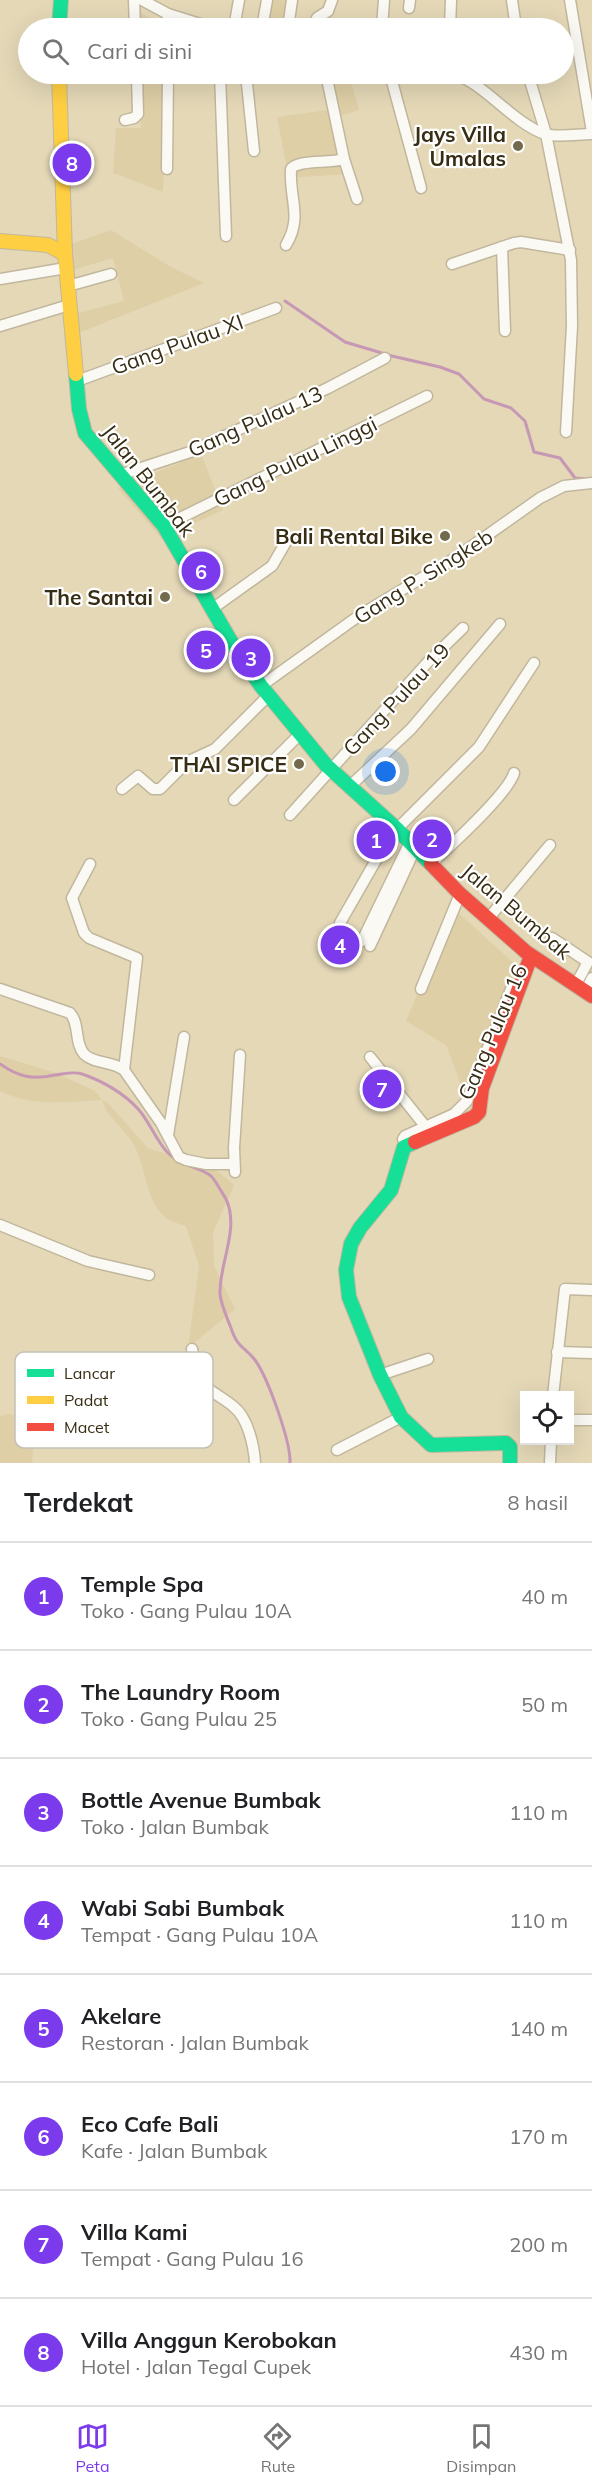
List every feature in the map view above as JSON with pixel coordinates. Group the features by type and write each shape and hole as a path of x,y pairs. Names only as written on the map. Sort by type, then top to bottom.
{"street":[{"path":"60,18 61,0"},
{"path":"134,0 135,18"},
{"path":"142,0 188,18"},
{"path":"236,18 239,0"},
{"path":"264,18 267,0"},
{"path":"289,18 292,0"},
{"path":"317,18 328,11 332,0"},
{"path":"383,18 384,0"},
{"path":"450,18 451,0"},
{"path":"512,0 515,18"},
{"path":"570,0 573,18"},
{"path":"473,84 500,105 546,134 592,133 574,24"},
{"name":"Jalan Bumbak","path":"59,84 69,305 79,409 85,433 93,446 164,526 212,609 264,691 330,770 396,828 460,894 528,954 584,992"},
{"path":"125,120 134,118 138,114 137,84"},
{"path":"167,169 168,84"},
{"path":"220,84 226,236"},
{"path":"247,84 254,151"},
{"path":"328,84 344,159 357,199"},
{"path":"393,84 421,188"},
{"path":"531,84 546,134 570,250 572,326 566,432"},
{"path":"286,245 294,232 295,223 291,169 301,162 319,164 344,159"},
{"path":"0,241 48,245 66,261"},
{"path":"452,264 521,242 570,250"},
{"path":"502,247 505,331"},
{"path":"0,279 66,261"},
{"path":"68,286 111,274"},
{"path":"0,326 69,305"},
{"name":"Gang Pulau XI","path":"77,381 276,308"},
{"name":"Gang Pulau 13","path":"120,475 210,444 385,358"},
{"name":"Gang Pulau Linggi","path":"164,526 427,396"},
{"name":"Gang P. Singkeb","path":"122,789 138,776 153,789 160,789 187,762 215,749 264,691 360,615 455,558 540,498 564,486 592,483"},
{"path":"212,609 273,566 286,542"},
{"path":"348,787 417,722 500,624"},
{"name":"Gang Pulau 19","path":"290,815 427,663 463,628"},
{"path":"340,923 396,828 479,747 534,663"},
{"path":"234,800 300,734"},
{"path":"431,864 493,801 511,780 514,772"},
{"path":"366,943 413,845"},
{"path":"488,919 550,845"},
{"path":"90,864 72,898 84,933 89,938 137,958 124,1070"},
{"path":"421,989 460,894"},
{"path":"552,938 588,962 584,992"},
{"path":"510,1463 510,1447 506,1443 455,1447 431,1445 401,1417 380,1375 347,1289 346,1270 351,1244 360,1228 391,1190 404,1147 479,1112 482,1088 528,954"},
{"name":"Gang Pulau 16","path":"403,1139 425,1126 454,1114 467,1101 528,954"},
{"path":"584,992 592,978"},
{"path":"0,989 70,1013 75,1021 83,1053 88,1057 118,1065 124,1070 168,1135 175,1152 186,1160 234,1168 240,1055"},
{"path":"168,1135 184,1037"},
{"path":"370,1057 425,1126"},
{"path":"0,1225 88,1261 149,1275"},
{"path":"553,1391 565,1289 592,1290"},
{"path":"557,1352 592,1353"},
{"path":"380,1375 428,1359"},
{"path":"213,1390 236,1408 244,1420 254,1450 255,1463"},
{"path":"337,1450 401,1417"},
{"path":"574,1420 592,1420"},
{"path":"550,1463 551,1445"}],"shaded area":[{"path":"273,0 295,0 292,18 269,18"},
{"path":"133,9 150,18 134,18"},
{"path":"138,84 167,84 163,192 113,173 116,128 141,128"},
{"path":"321,84 352,84 359,110 331,119 346,174 289,178 277,117 328,110"},
{"path":"111,230 171,267 204,283 71,336 70,315 124,301 113,258 66,272 63,247"},
{"path":"201,454 223,510 162,539 118,488"},
{"path":"453,908 518,967 467,1101 446,1045 406,1021"},
{"path":"0,1056 56,1073 95,1091 102,1100 37,1101 0,1091"},
{"path":"102,1100 107,1102 148,1148 216,1170 234,1185 213,1232 214,1266 235,1309 188,1348 199,1266 186,1226 167,1218 159,1210 150,1194 133,1143 108,1112"},
{"path":"7,1414 15,1415 15,1448 33,1448 32,1463 0,1463 0,1417"}],"waterway":[{"path":"285,301 345,342 459,374 484,399 511,408 525,421 534,452 560,458 575,478 586,479"},
{"path":"0,1064 13,1072 26,1076 75,1073 106,1084 139,1110 172,1157 206,1173 215,1181 226,1199 231,1222 221,1282 222,1302 236,1340 255,1360 266,1381 283,1426 290,1463"}],"traffic: fast":[{"path":"60,18 61,0"},
{"path":"76,374 79,409 85,433 164,526 233,645 261,686 326,765 397,829 431,864"},
{"path":"415,1142 404,1147 391,1190 360,1228 351,1244 346,1270 349,1297 380,1375 401,1417 431,1445 506,1443 510,1447 510,1463"}],"traffic: slow":[{"path":"59,84 65,254 76,374"},
{"path":"0,241 48,245 65,254"}],"traffic: jam":[{"path":"431,864 460,894 526,952 592,996"},
{"path":"415,1142 474,1117 479,1112 482,1088 531,956"}],"place":[{"name":"Jays Villa Umalas","path":"518,146"},
{"name":"Villa Anggun Kerobokan","path":"72,163"},
{"name":"Bali Rental Bike","path":"445,536"},
{"name":"Eco Cafe Bali","path":"201,571"},
{"name":"The Santai","path":"165,597"},
{"name":"Akelare","path":"206,650"},
{"name":"Bottle Avenue Bumbak","path":"251,658"},
{"name":"THAI SPICE","path":"299,764"},
{"name":"The Laundry Room","path":"432,839"},
{"name":"Temple Spa","path":"376,840"},
{"name":"Wabi Sabi Bumbak","path":"340,945"},
{"name":"Villa Kami","path":"382,1089"}]}
